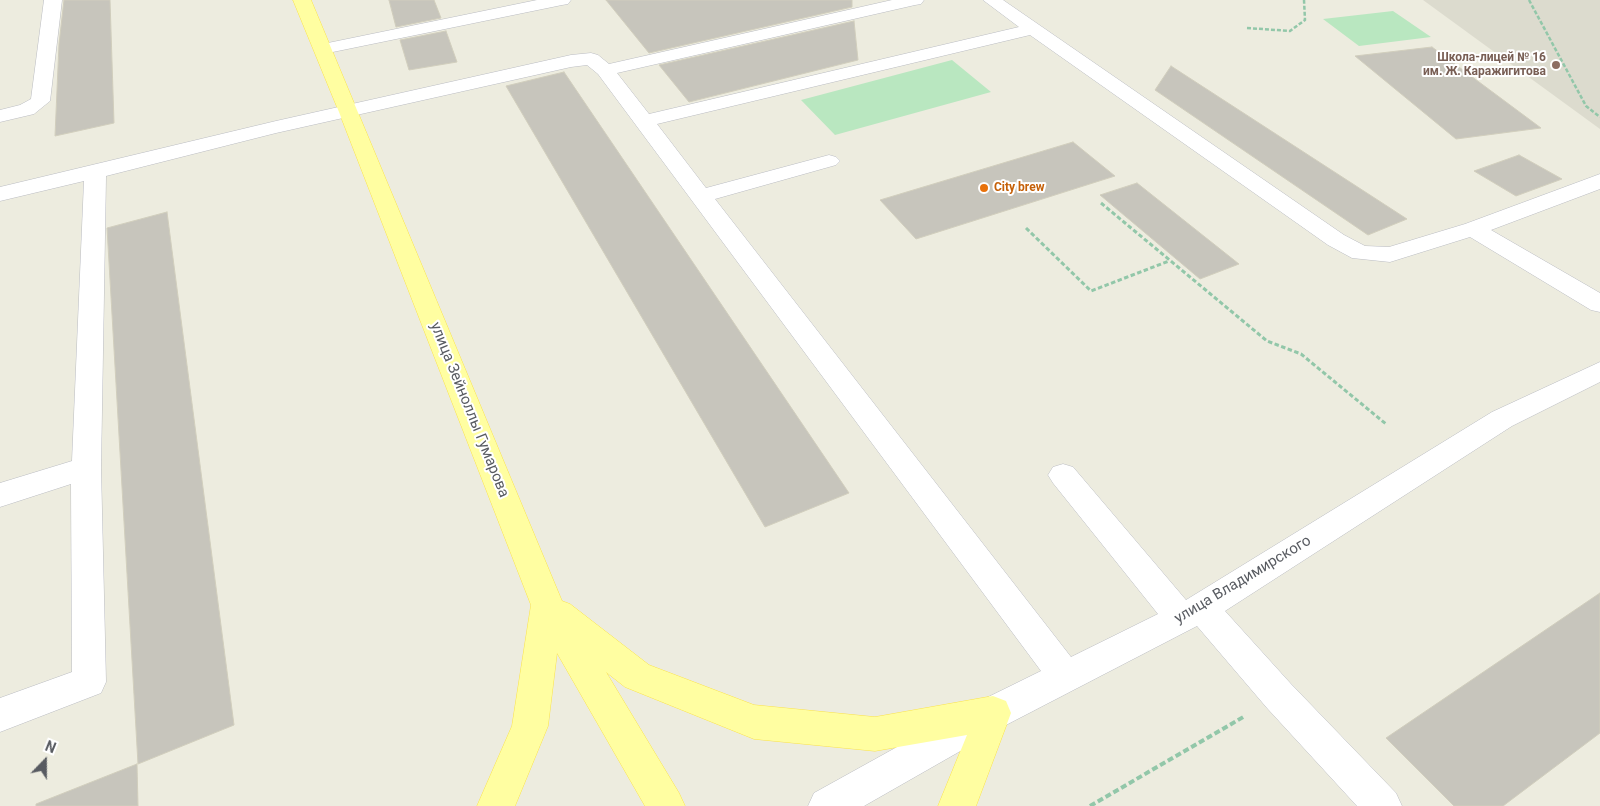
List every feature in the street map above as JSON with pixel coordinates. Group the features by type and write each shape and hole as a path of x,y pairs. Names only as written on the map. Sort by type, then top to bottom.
{"main road":[{"name":"улица Зейноллы Гумарова","path":"302,0 350,112 547,606 666,806"},
{"path":"496,806 530,726 547,606 637,676 754,722 875,734 992,713"},
{"path":"956,806 992,713"}],"street":[{"path":"0,116 27,110 40,101 53,0"},
{"path":"323,50 562,0"},
{"path":"605,70 915,0"},
{"path":"992,0 1336,240 1360,253 1390,255 1473,229 1600,182"},
{"path":"644,122 1032,29"},
{"path":"0,194 276,127 350,112 571,61 591,59 605,70 1064,675"},
{"path":"701,196 830,161"},
{"path":"0,715 89,682 86,468 94,172"},
{"path":"1473,229 1600,304"},
{"name":"улица Владимирского","path":"827,806 992,713 1064,675 1191,613 1502,419 1600,371"},
{"path":"0,495 86,468"},
{"path":"1063,475 1191,613 1279,696 1383,806"}],"path":[{"path":"1247,28 1290,31 1305,20 1304,0"},
{"path":"1529,0 1586,106 1600,117"},
{"path":"1101,203 1267,341 1301,354 1386,424"},
{"path":"1026,228 1091,291 1170,260"},
{"path":"1090,806 1279,696"}],"shaded area":[{"name":"Школа-лицей № 16 им. Ж. Каражигитова","path":"1423,0 1600,0 1600,129"}],"green space":[{"path":"1393,11 1431,37 1359,46 1323,19"},
{"path":"952,60 991,92 835,135 801,100"}],"building":[{"path":"64,0 110,0 114,123 55,136 59,44"},
{"path":"389,0 434,0 441,18 396,27"},
{"path":"606,0 852,0 852,7 649,53"},
{"path":"854,21 858,60 689,102 659,65"},
{"path":"446,31 457,62 409,70 400,40"},
{"path":"1432,47 1541,128 1456,139 1355,56"},
{"path":"1171,66 1407,219 1368,235 1155,90"},
{"path":"564,72 849,493 765,527 506,86"},
{"path":"1073,142 1115,176 916,239 880,200"},
{"path":"1519,155 1562,179 1516,196 1474,171"},
{"path":"1137,183 1239,264 1200,279 1100,195"},
{"path":"167,212 234,725 138,764 107,228"},
{"path":"1600,593 1600,733 1503,806 1454,806 1386,738"},
{"path":"137,764 138,806 36,806 36,804"}],"place":[{"name":"Школа-лицей № 16 им. Ж. Каражигитова","path":"1556,65"},
{"name":"City brew","path":"984,188"}]}
